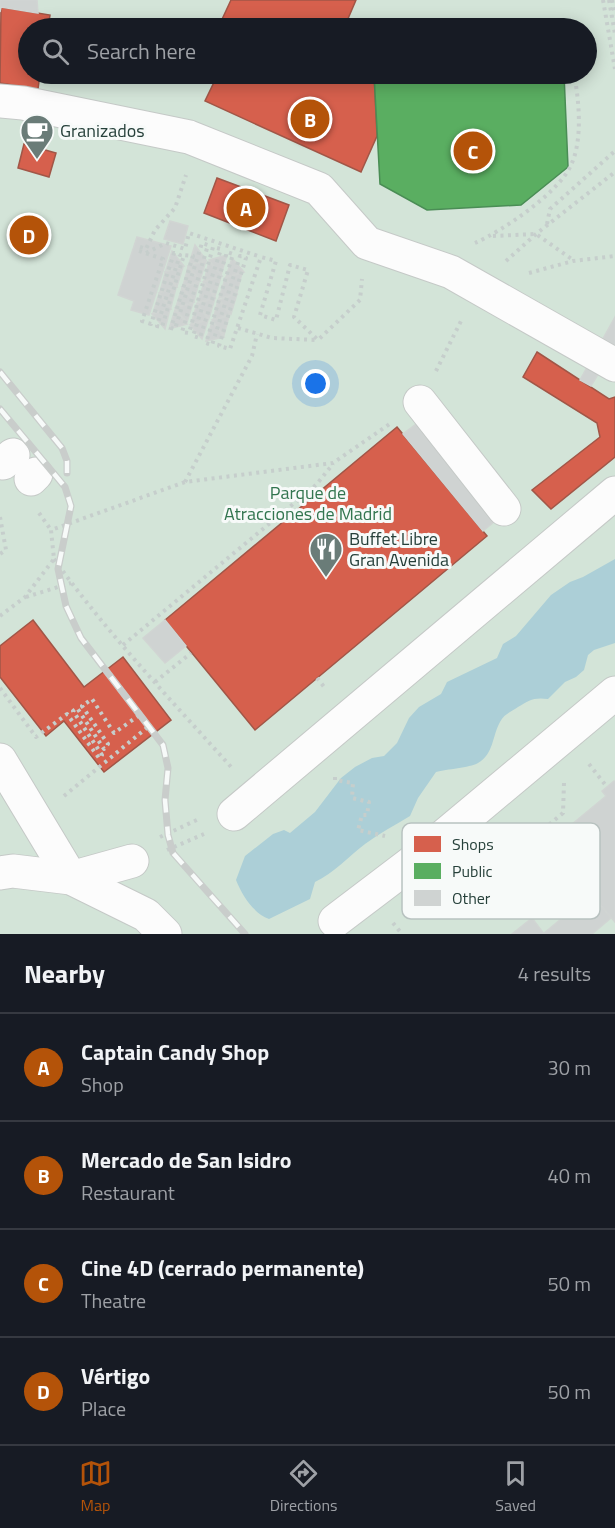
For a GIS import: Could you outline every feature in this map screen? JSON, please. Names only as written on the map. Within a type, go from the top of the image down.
[{"type":"street","points":[[0,101],[196,140],[319,189],[367,243],[452,272],[615,365]]},
{"type":"street","points":[[420,402],[504,509]]},
{"type":"street","points":[[247,803],[615,493]]},
{"type":"street","points":[[459,823],[615,693]]},
{"type":"street","points":[[0,760],[71,878]]},
{"type":"street","points":[[71,878],[124,863]]},
{"type":"street","points":[[335,921],[402,870]]},
{"type":"street","points":[[0,873],[14,871],[71,878],[146,915],[165,934]]},
{"type":"path","points":[[603,0],[615,69]]},
{"type":"path","points":[[611,0],[615,15]]},
{"type":"path","points":[[611,0],[615,34]]},
{"type":"path","points":[[427,264],[492,236],[528,211],[552,189],[571,166],[578,138],[579,98],[576,84]]},
{"type":"path","points":[[196,140],[175,208],[155,230],[146,249],[140,249],[164,259],[142,321],[151,324],[174,253],[180,255],[157,326],[162,327],[184,255],[192,256],[171,328],[175,329],[202,243],[208,245],[182,332],[189,333],[213,247],[221,249],[194,336],[200,338],[227,252],[233,254],[206,343],[212,345],[240,256],[246,258],[219,346],[230,349],[261,257]]},
{"type":"path","points":[[547,225],[550,209],[615,151]]},
{"type":"path","points":[[123,645],[316,485],[333,463],[420,402],[479,286],[536,234],[615,172]]},
{"type":"path","points":[[146,253],[166,243],[185,249],[189,233],[276,261],[260,315],[276,320],[290,265],[308,270],[294,317],[318,340]]},
{"type":"path","points":[[492,236],[536,234],[573,261]]},
{"type":"path","points":[[238,328],[272,338],[318,340],[360,300],[367,243]]},
{"type":"path","points":[[479,286],[573,261],[615,256]]},
{"type":"path","points":[[184,482],[252,356],[257,334]]},
{"type":"path","points":[[247,803],[155,682],[71,583],[54,559],[51,530],[184,482],[333,463]]},
{"type":"path","points":[[0,517],[6,550],[0,554]]},
{"type":"path","points":[[0,616],[25,597],[54,559]]},
{"type":"path","points":[[25,597],[71,583]]},
{"type":"path","points":[[155,682],[191,653]]},
{"type":"path","points":[[0,688],[36,737],[67,714],[99,758],[102,755],[73,711],[77,708],[104,749],[108,744],[82,706],[92,699],[114,733],[141,714]]},
{"type":"path","points":[[35,819],[149,726]]},
{"type":"path","points":[[334,769],[335,780],[353,783],[352,798],[369,802],[367,815],[362,815],[358,830],[393,837]]},
{"type":"path","points":[[226,798],[247,803],[207,833],[162,852],[124,863],[122,847],[163,836],[196,822],[226,798]]},
{"type":"path","points":[[551,823],[563,813]]},
{"type":"green space","name":"Parque de Atracciones de Madrid","points":[[0,0],[615,0],[615,934],[0,934]]},
{"type":"water","points":[[615,559],[615,643],[594,650],[588,655],[584,670],[565,682],[548,699],[532,700],[506,715],[497,727],[487,755],[478,763],[436,772],[418,798],[410,816],[371,840],[315,882],[310,899],[269,919],[253,908],[236,880],[245,856],[273,834],[284,830],[290,833],[315,812],[341,778],[355,767],[372,758],[384,756],[397,743],[409,718],[419,707],[441,694],[447,682],[497,658],[503,644],[516,636],[551,595],[570,582]]},
{"type":"building: Shops","points":[[231,0],[356,0],[348,18],[223,18]]},
{"type":"building: Shops","points":[[1,7],[50,15],[50,18],[18,18],[18,84],[39,84],[38,89],[0,83]]},
{"type":"building: Shops","points":[[213,84],[374,84],[377,136],[361,172],[205,101]]},
{"type":"building: Shops","name":"Granizados","points":[[24,144],[56,153],[49,177],[18,168]]},
{"type":"building: Shops","points":[[217,178],[289,205],[276,241],[204,213]]},
{"type":"building: Shops","points":[[537,352],[609,399],[615,397],[615,457],[551,509],[532,490],[600,437],[597,423],[523,377]]},
{"type":"building: Shops","name":"Buffet Libre Gran Avenida","points":[[397,427],[487,536],[255,730],[165,620]]},
{"type":"building: Shops","points":[[33,620],[84,687],[123,657],[171,720],[104,772],[64,721],[46,736],[0,677],[0,646]]},
{"type":"building: Public","points":[[375,84],[564,84],[568,167],[521,205],[427,210],[380,184]]},
{"type":"building: Other","points":[[0,0],[37,0],[38,13],[1,7],[0,12]]},
{"type":"building: Other","points":[[170,221],[188,226],[183,244],[164,239]]},
{"type":"building: Other","points":[[137,237],[171,246],[149,315],[131,310],[134,301],[118,295]]},
{"type":"building: Other","points":[[195,245],[206,260],[189,264]]},
{"type":"building: Other","points":[[172,251],[184,266],[166,270]]},
{"type":"building: Other","points":[[227,255],[221,275],[209,260]]},
{"type":"building: Other","points":[[232,258],[244,272],[226,277]]},
{"type":"building: Other","points":[[206,261],[200,280],[188,266]]},
{"type":"building: Other","points":[[209,262],[222,276],[204,281]]},
{"type":"building: Other","points":[[183,267],[177,286],[165,272]]},
{"type":"building: Other","points":[[188,267],[200,281],[183,286]]},
{"type":"building: Other","points":[[165,273],[177,287],[160,292]]},
{"type":"building: Other","points":[[242,273],[237,292],[225,278]]},
{"type":"building: Other","points":[[221,277],[215,296],[203,282]]},
{"type":"building: Other","points":[[225,279],[237,294],[219,298]]},
{"type":"building: Other","points":[[199,282],[194,301],[182,287]]},
{"type":"building: Other","points":[[204,283],[215,298],[198,302]]},
{"type":"building: Other","points":[[176,288],[171,307],[159,293]]},
{"type":"building: Other","points":[[182,288],[194,302],[176,307]]},
{"type":"building: Other","points":[[159,294],[171,309],[153,313]]},
{"type":"building: Other","points":[[237,294],[231,314],[219,300]]},
{"type":"building: Other","points":[[215,298],[209,318],[197,304]]},
{"type":"building: Other","points":[[218,300],[230,314],[213,320]]},
{"type":"building: Other","points":[[193,303],[187,322],[175,308]]},
{"type":"building: Other","points":[[197,304],[208,319],[191,324]]},
{"type":"building: Other","points":[[170,309],[165,329],[152,314]]},
{"type":"building: Other","points":[[175,310],[187,324],[169,329]]},
{"type":"building: Other","points":[[229,316],[224,335],[212,320]]},
{"type":"building: Other","points":[[615,317],[615,346],[591,386],[580,380]]},
{"type":"building: Other","points":[[208,320],[202,339],[190,325]]},
{"type":"building: Other","points":[[212,322],[224,337],[206,341]]},
{"type":"building: Other","points":[[423,419],[501,516],[483,531],[403,434]]},
{"type":"building: Other","points":[[165,620],[186,646],[165,663],[143,638]]},
{"type":"building: Other","points":[[615,782],[615,922],[600,905],[600,823],[573,823],[606,796],[602,791]]},
{"type":"building: Other","points":[[600,905],[611,918],[592,934],[543,934],[561,919],[600,919]]},
{"type":"building: Other","points":[[533,919],[544,934],[512,934]]},
{"type":"railway","points":[[0,372],[62,448],[67,461],[67,473]]},
{"type":"railway","points":[[0,409],[65,487],[71,506],[58,569],[66,606],[81,638],[163,745],[168,768],[165,800],[168,835],[173,853],[245,934]]},
{"type":"place","name":"Mercado de San Isidro","points":[[310,119]]},
{"type":"place","name":"Cine 4D (cerrado permanente)","points":[[473,151]]},
{"type":"place","name":"Granizados","points":[[37,160]]},
{"type":"place","name":"Captain Candy Shop","points":[[246,208]]},
{"type":"place","name":"Vértigo","points":[[29,235]]},
{"type":"place","name":"Buffet Libre Gran Avenida","points":[[326,578]]}]
